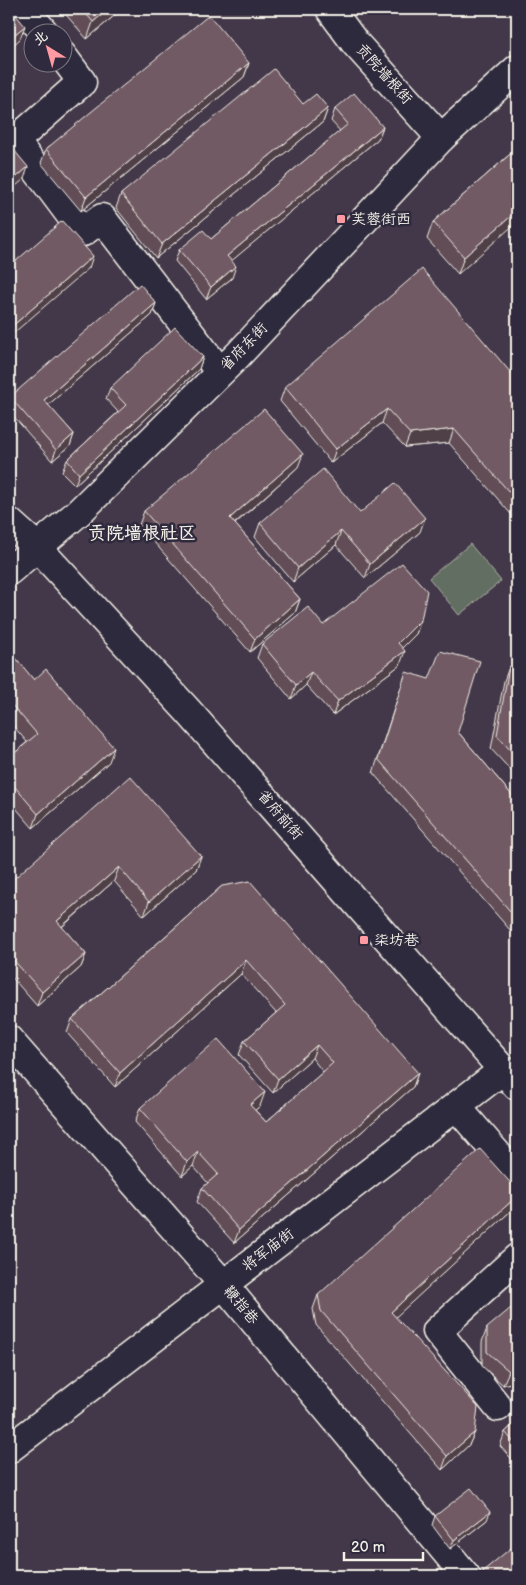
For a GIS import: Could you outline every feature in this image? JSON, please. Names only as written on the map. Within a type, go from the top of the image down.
[{"type":"street","points":[[24,9],[35,22]]},
{"type":"street","name":"贡院墙根街","points":[[330,9],[355,42],[441,138]]},
{"type":"street","points":[[72,68],[82,82],[15,142],[83,232],[102,218],[220,372]]},
{"type":"street","name":"省府东街","points":[[9,571],[80,512],[220,372],[441,138],[515,78]]},
{"type":"street","name":"省府前街","points":[[9,522],[38,548],[188,711],[510,1078]]},
{"type":"street","name":"鞭指巷","points":[[9,1040],[224,1284],[466,1576]]},
{"type":"street","name":"将军庙街","points":[[9,1448],[456,1106],[510,1078]]},
{"type":"street","points":[[456,1106],[517,1177]]},
{"type":"street","points":[[498,1407],[437,1331],[517,1258]]},
{"type":"green space","points":[[470,544],[501,581],[459,615],[429,578]]},
{"type":"building","points":[[9,9],[11,9],[22,22],[22,28],[9,39]]},
{"type":"building","points":[[82,9],[109,9],[93,22]]},
{"type":"building","points":[[209,15],[249,63],[86,197],[46,149]]},
{"type":"building","points":[[274,69],[303,104],[316,94],[328,108],[162,244],[121,194]]},
{"type":"building","points":[[354,93],[383,127],[227,256],[236,266],[211,287],[179,250],[203,230],[211,239],[348,124],[335,109]]},
{"type":"building","points":[[9,144],[28,167],[9,184]]},
{"type":"building","points":[[517,148],[517,211],[464,257],[433,222]]},
{"type":"building","points":[[62,221],[93,256],[9,329],[9,267]]},
{"type":"building","points":[[422,269],[517,380],[517,501],[454,429],[410,434],[387,409],[336,449],[285,387]]},
{"type":"building","points":[[140,284],[156,303],[44,400],[74,434],[56,450],[10,397]]},
{"type":"building","points":[[175,327],[203,357],[79,474],[67,460],[126,405],[110,388]]},
{"type":"building","points":[[264,409],[303,454],[230,518],[300,599],[255,639],[144,511]]},
{"type":"building","points":[[323,469],[360,513],[395,483],[425,518],[370,564],[341,531],[298,568],[260,523]]},
{"type":"building","points":[[402,563],[427,591],[421,620],[398,643],[405,651],[338,701],[311,672],[296,685],[262,644],[308,607],[323,625]]},
{"type":"building","points":[[440,651],[480,661],[458,732],[517,801],[517,919],[378,759],[406,672],[429,679]]},
{"type":"building","points":[[11,652],[34,680],[46,669],[114,748],[38,814],[9,780],[9,758],[37,734],[11,704],[9,706],[9,653]]},
{"type":"building","points":[[517,665],[517,758],[497,735],[509,667]]},
{"type":"building","points":[[130,776],[201,856],[149,902],[119,867],[57,921],[86,954],[42,992],[9,955],[9,883]]},
{"type":"building","points":[[250,881],[418,1073],[239,1230],[202,1188],[218,1174],[198,1152],[187,1162],[140,1108],[218,1039],[265,1092],[250,1105],[266,1122],[333,1063],[317,1045],[278,1079],[244,1041],[285,1005],[246,960],[120,1073],[72,1019],[222,886]]},
{"type":"building","points":[[480,1149],[517,1190],[517,1196],[391,1312],[478,1407],[475,1432],[447,1456],[321,1311],[318,1295]]},
{"type":"building","points":[[517,1303],[517,1369],[509,1371],[487,1352],[487,1328]]},
{"type":"building","points":[[517,1421],[517,1446],[505,1432]]},
{"type":"building","points":[[471,1488],[490,1512],[454,1540],[435,1516]]},
{"type":"building","points":[[517,1543],[517,1574],[515,1576],[488,1576],[483,1571]]},
{"type":"place","name":"芙蓉街西","points":[[341,219]]},
{"type":"place","name":"柒坊巷","points":[[364,940]]},
{"type":"district","name":"贡院墙根社区","points":[[142,533]]}]
